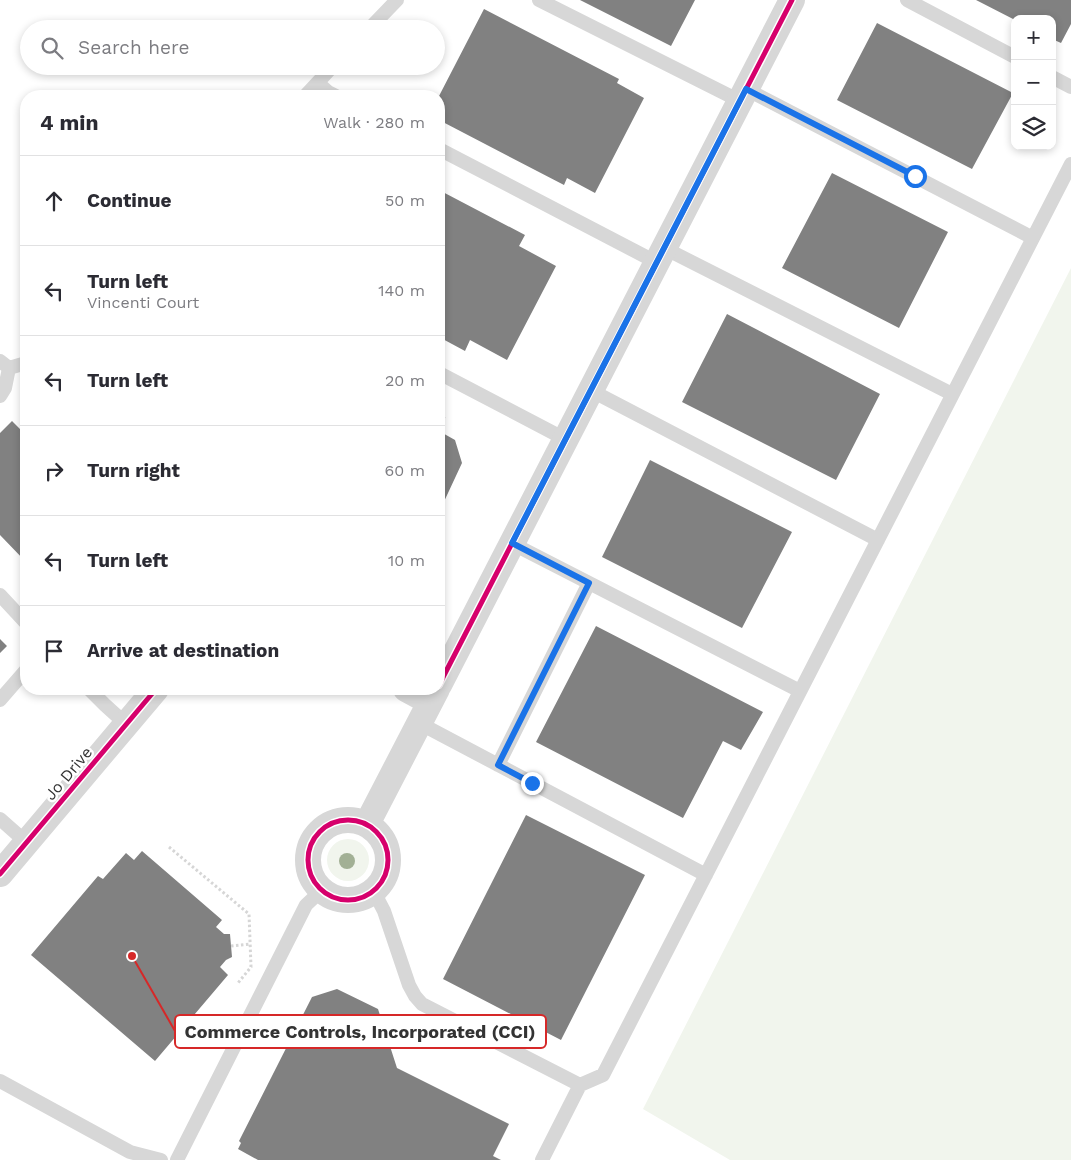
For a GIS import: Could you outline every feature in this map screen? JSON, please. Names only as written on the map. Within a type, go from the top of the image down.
[{"type":"street","points":[[445,673],[792,0]]},
{"type":"street","name":"Jo Drive","points":[[0,874],[151,695]]},
{"type":"street","points":[[366,824],[431,700]]},
{"type":"street","points":[[340,820],[354,820],[366,824],[377,832],[385,843],[388,869],[383,882],[374,892],[361,899],[347,901],[333,899],[321,891],[313,881],[308,870],[307,857],[310,846],[317,834],[327,825],[340,820]]},
{"type":"lane","points":[[378,20],[397,0]]},
{"type":"lane","points":[[539,0],[743,95],[1033,238]]},
{"type":"lane","points":[[907,0],[1011,55]]},
{"type":"lane","points":[[311,90],[326,75]]},
{"type":"lane","points":[[1056,79],[1071,87]]},
{"type":"lane","points":[[318,83],[326,90]]},
{"type":"lane","points":[[445,153],[952,394]]},
{"type":"lane","points":[[542,1160],[580,1085],[603,1075],[1071,164]]},
{"type":"lane","points":[[0,396],[5,388],[4,364],[20,363]]},
{"type":"lane","points":[[445,376],[565,439]]},
{"type":"lane","points":[[590,390],[878,540]]},
{"type":"lane","points":[[512,543],[800,691]]},
{"type":"lane","points":[[498,765],[589,583]]},
{"type":"lane","points":[[0,596],[20,617]]},
{"type":"lane","points":[[0,700],[20,677]]},
{"type":"lane","points":[[95,695],[126,724]]},
{"type":"lane","points":[[431,700],[498,765],[706,875]]},
{"type":"lane","points":[[0,819],[26,842]]},
{"type":"lane","points":[[178,1160],[306,905],[321,891]]},
{"type":"lane","points":[[374,892],[384,911],[409,985],[422,1004],[580,1085]]},
{"type":"lane","points":[[0,1081],[130,1152],[161,1160]]},
{"type":"path","points":[[169,847],[249,914],[251,967],[238,983]]},
{"type":"path","points":[[230,946],[250,944]]},
{"type":"shaded area","points":[[1071,268],[1071,1160],[730,1160],[643,1109]]},
{"type":"shaded area","points":[[352,839],[360,842],[366,848],[369,860],[366,872],[360,878],[344,881],[336,878],[330,872],[327,856],[330,848],[336,842]]},
{"type":"building","points":[[580,0],[695,0],[671,46]]},
{"type":"building","points":[[976,0],[1071,0],[1071,24],[1061,43],[1056,41],[1056,15],[1011,15],[1011,18]]},
{"type":"building","points":[[484,9],[619,79],[617,83],[644,98],[595,193],[567,178],[564,185],[445,123],[445,90],[442,90]]},
{"type":"building","points":[[877,23],[1011,92],[1011,97],[972,169],[837,100]]},
{"type":"building","points":[[832,173],[948,232],[899,328],[782,268]]},
{"type":"building","points":[[445,193],[525,235],[519,246],[556,266],[507,360],[470,340],[465,351],[445,340]]},
{"type":"building","points":[[727,314],[880,394],[836,480],[682,402]]},
{"type":"building","points":[[12,421],[20,429],[20,556],[0,535],[0,433]]},
{"type":"building","points":[[445,434],[455,440],[462,463],[445,499]]},
{"type":"building","points":[[650,460],[792,532],[742,628],[602,557]]},
{"type":"building","points":[[596,626],[763,712],[741,750],[723,741],[683,818],[536,742]]},
{"type":"building","points":[[0,639],[7,646],[0,653]]},
{"type":"building","points":[[526,815],[645,875],[561,1040],[443,979]]},
{"type":"building","points":[[142,851],[222,920],[216,927],[224,934],[230,934],[232,957],[226,960],[220,967],[228,975],[155,1061],[31,955],[98,876],[103,879],[126,853],[134,860]]},
{"type":"building","points":[[337,989],[378,1009],[397,1068],[509,1124],[493,1156],[501,1160],[258,1160],[238,1149],[241,1143],[239,1141],[312,997]]},
{"type":"cycle path","points":[[445,673],[792,0]]},
{"type":"cycle path","points":[[0,874],[151,695]]},
{"type":"cycle path","points":[[340,820],[356,820],[377,831],[388,852],[388,860],[388,868],[377,889],[356,900],[340,900],[326,894],[314,882],[308,868],[308,852],[314,838],[326,826],[340,820]]},
{"type":"place","name":"Commerce Controls, Incorporated (CCI)","points":[[132,956]]},
{"type":"route","points":[[532,783],[498,765],[589,583],[512,543],[746,89],[915,176]]}]
